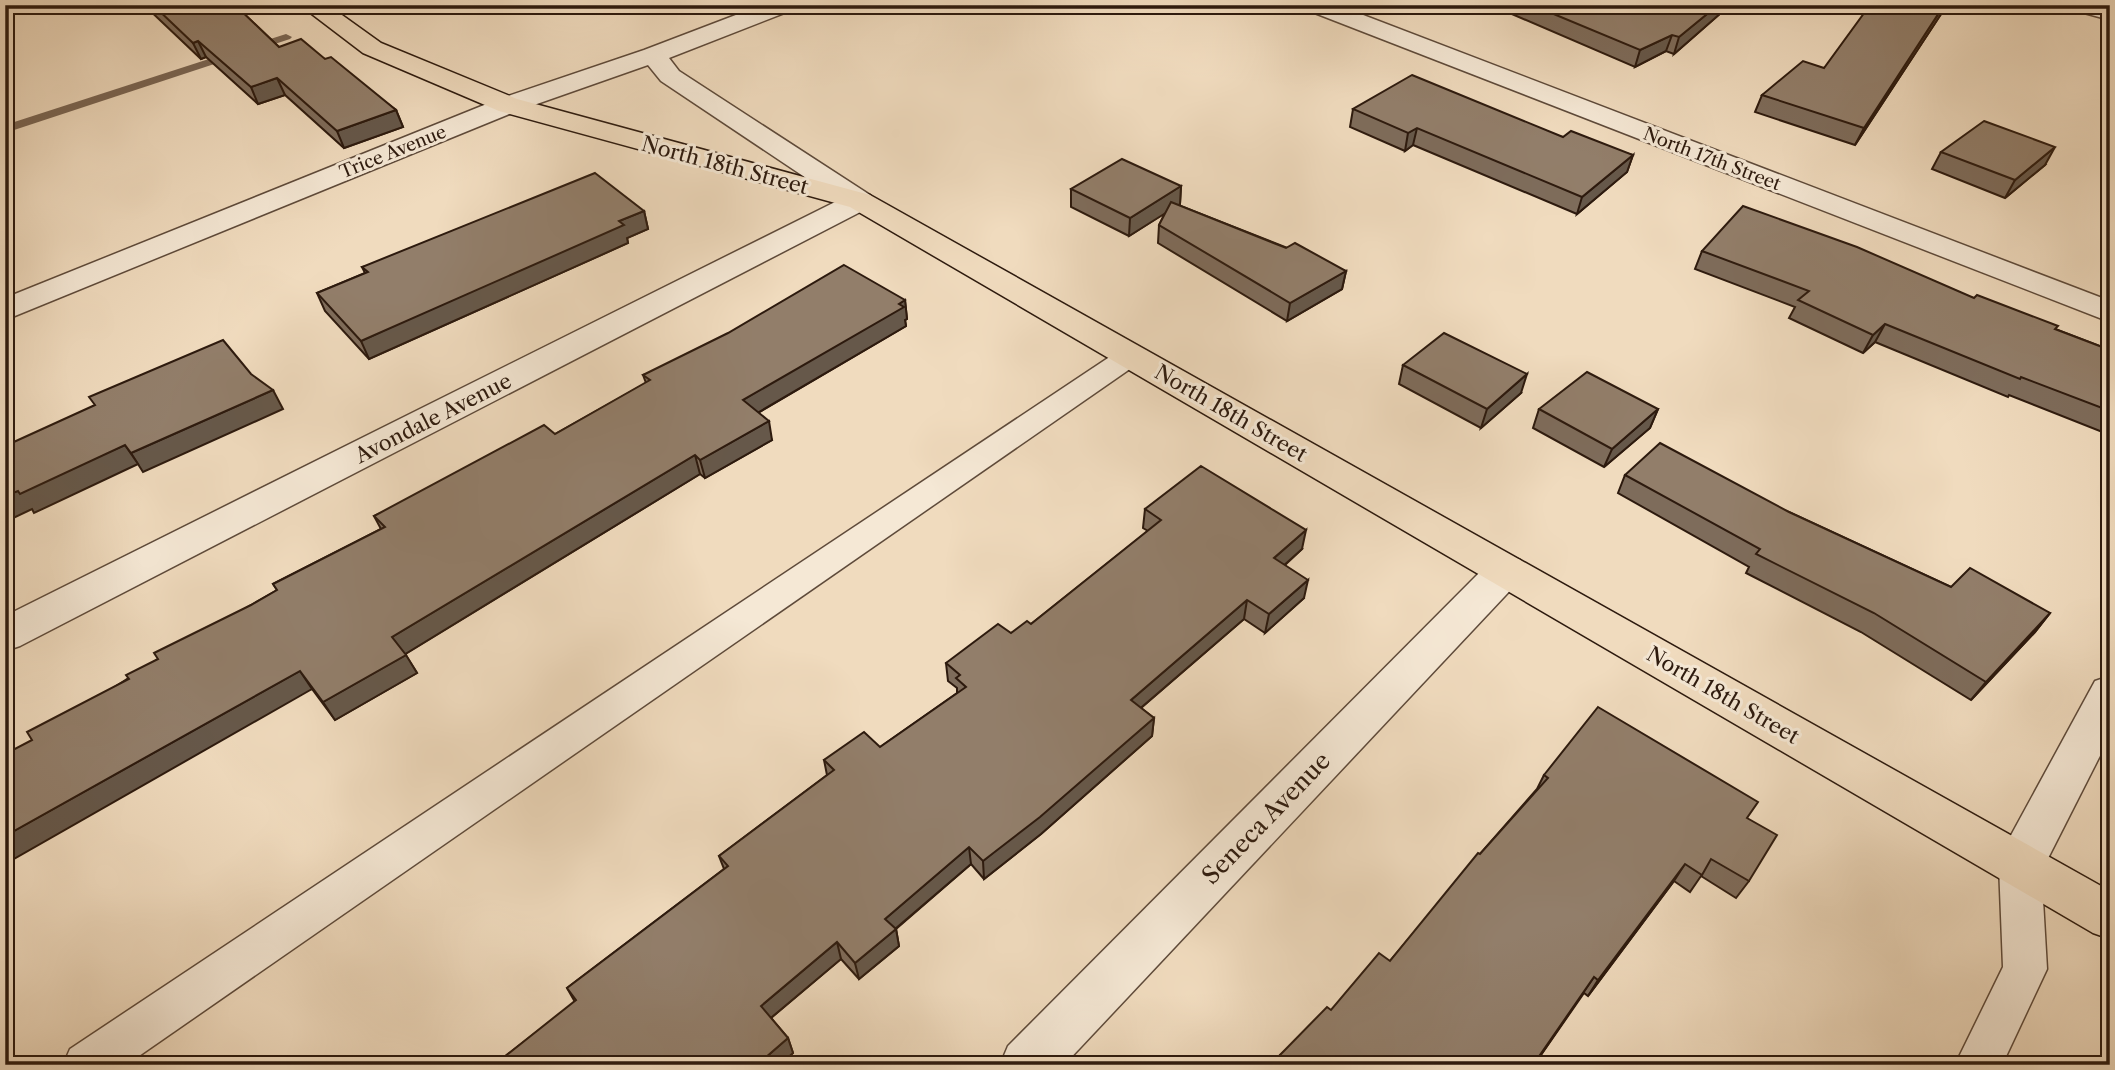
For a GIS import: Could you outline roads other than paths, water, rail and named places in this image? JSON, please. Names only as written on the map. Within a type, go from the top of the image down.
[{"type":"main road","name":"North 18th Street","points":[[312,5],[372,48],[508,105],[860,201],[2110,917]]},
{"type":"street","name":"Trice Avenue","points":[[5,310],[508,105],[653,55],[784,5]]},
{"type":"street","name":"North 17th Street","points":[[1315,5],[2110,312]]},
{"type":"street","points":[[2081,5],[2110,13]]},
{"type":"street","points":[[653,55],[670,76],[860,201]]},
{"type":"street","name":"Avondale Avenue","points":[[5,635],[860,201]]},
{"type":"street","name":"Seneca Avenue","points":[[1027,1065],[1506,570]]},
{"type":"street","points":[[2020,865],[2110,693]]},
{"type":"lane","points":[[86,1065],[1130,356]]},
{"type":"lane","points":[[1978,1065],[2025,969],[2020,865]]},
{"type":"waterway","points":[[5,129],[286,37]]}]
